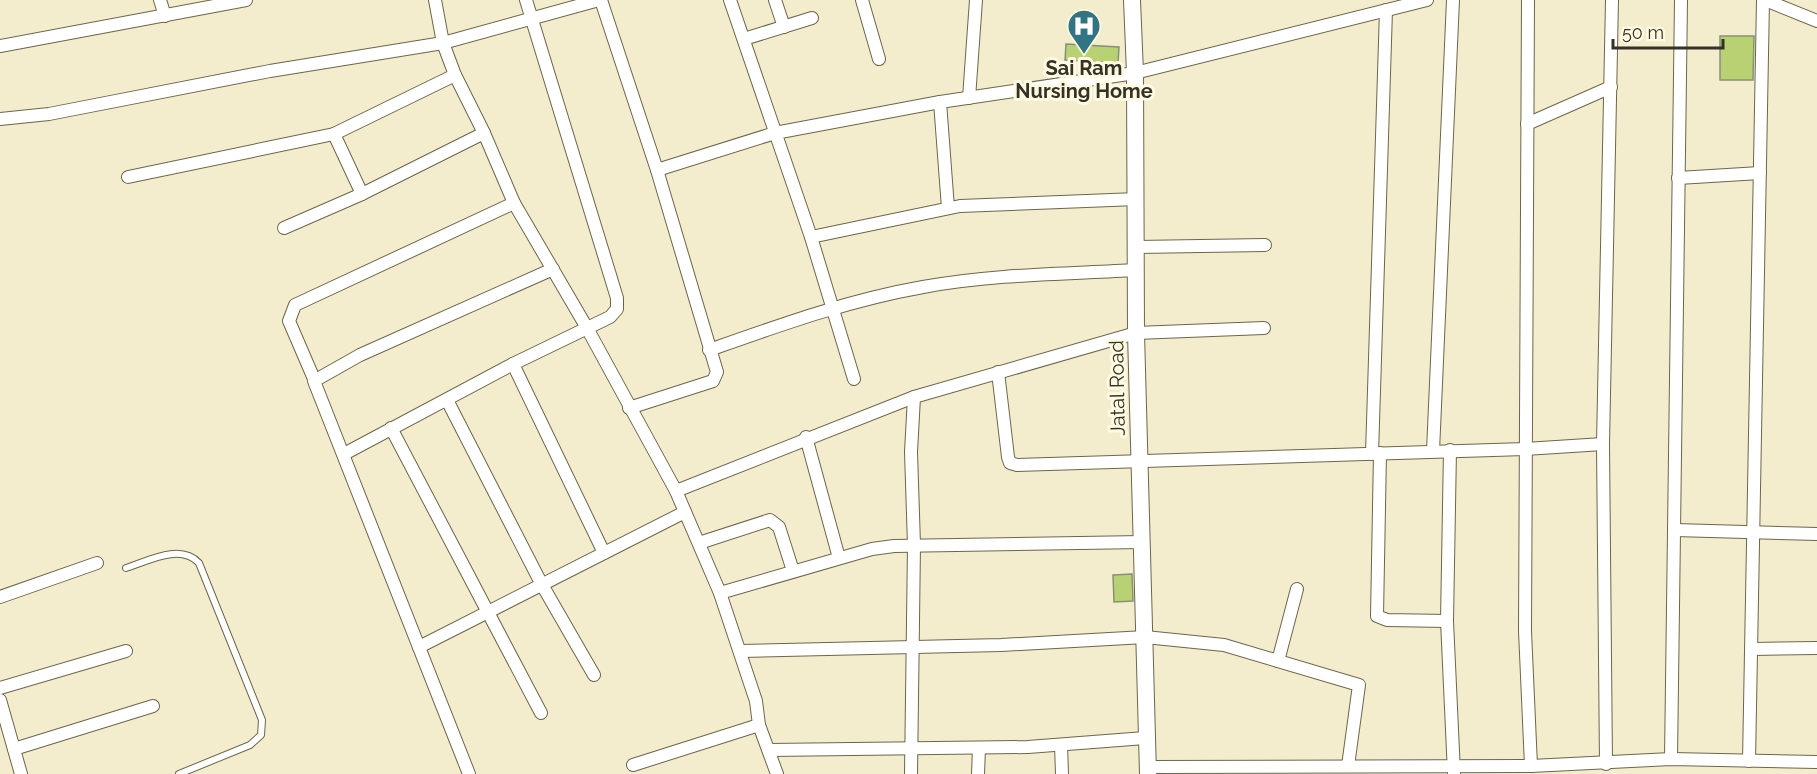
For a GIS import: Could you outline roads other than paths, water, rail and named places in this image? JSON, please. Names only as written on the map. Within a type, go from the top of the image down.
[{"type":"main road","name":"Jatal Road","points":[[1132,0],[1137,199],[1136,333],[1147,770]]},
{"type":"street","points":[[160,0],[165,16]]},
{"type":"street","points":[[0,46],[246,0]]},
{"type":"street","points":[[435,0],[443,43],[455,75],[484,133],[514,203],[587,328],[676,491],[699,543],[720,593],[740,651],[756,701],[759,725],[777,774]]},
{"type":"street","points":[[344,454],[513,364],[615,313],[618,304],[526,0]]},
{"type":"street","points":[[0,119],[49,114],[270,71],[443,43],[600,0],[657,170],[717,372],[713,381],[629,408]]},
{"type":"street","points":[[730,0],[811,237],[854,379]]},
{"type":"street","points":[[775,0],[784,27]]},
{"type":"street","points":[[862,0],[879,58]]},
{"type":"street","points":[[969,98],[976,0]]},
{"type":"street","points":[[657,170],[775,132],[940,102],[1135,73],[1427,0]]},
{"type":"street","points":[[1433,451],[1453,0]]},
{"type":"street","points":[[1528,0],[1525,631],[1531,766]]},
{"type":"street","points":[[1606,764],[1603,444],[1612,0]]},
{"type":"street","points":[[1671,759],[1681,0]]},
{"type":"street","points":[[1749,761],[1764,0],[1817,21]]},
{"type":"street","points":[[1386,10],[1376,453],[1377,616],[1387,620],[1447,621]]},
{"type":"street","points":[[744,39],[812,18]]},
{"type":"street","points":[[128,177],[186,163],[273,148],[334,134],[455,75]]},
{"type":"street","points":[[1527,124],[1611,87]]},
{"type":"street","points":[[940,102],[948,208]]},
{"type":"street","points":[[284,228],[362,194],[484,133]]},
{"type":"street","points":[[334,134],[362,194]]},
{"type":"street","points":[[1678,178],[1760,173]]},
{"type":"street","points":[[811,237],[948,208],[1137,199]]},
{"type":"street","points":[[469,774],[344,454],[289,321],[295,305],[514,203]]},
{"type":"street","points":[[1137,247],[1265,245]]},
{"type":"street","points":[[314,379],[360,355],[553,269]]},
{"type":"street","points":[[710,350],[831,308],[963,281],[1136,270]]},
{"type":"street","points":[[676,491],[806,437],[914,397],[1136,333],[1263,328]]},
{"type":"street","points":[[513,364],[604,553]]},
{"type":"street","points":[[998,372],[1006,448],[1010,463],[1140,463],[1603,444]]},
{"type":"street","points":[[911,774],[914,545],[911,452],[914,397]]},
{"type":"street","points":[[447,400],[541,583],[594,675]]},
{"type":"street","points":[[391,428],[541,713]]},
{"type":"street","points":[[806,437],[839,558]]},
{"type":"street","points":[[1450,450],[1447,621],[1454,770]]},
{"type":"street","points":[[419,647],[541,583],[685,512]]},
{"type":"street","points":[[699,543],[770,520],[779,527],[793,571]]},
{"type":"street","points":[[1675,530],[1817,534]]},
{"type":"street","points":[[720,593],[872,549],[914,545],[1143,542]]},
{"type":"street","points":[[0,597],[96,563]]},
{"type":"street","points":[[1278,661],[1297,589]]},
{"type":"street","points":[[740,651],[1001,645],[1145,637],[1224,645],[1359,685],[1348,766]]},
{"type":"street","points":[[1753,649],[1817,648]]},
{"type":"street","points":[[0,688],[126,651]]},
{"type":"street","points":[[0,700],[21,774]]},
{"type":"street","points":[[14,749],[153,706]]},
{"type":"street","points":[[633,765],[759,725]]},
{"type":"street","points":[[769,750],[979,748],[1061,745],[1145,738]]},
{"type":"street","points":[[1061,745],[1062,774]]},
{"type":"street","points":[[978,774],[979,748]]},
{"type":"street","points":[[1147,770],[1348,766],[1454,770],[1606,764],[1649,768],[1671,759],[1817,762]]},
{"type":"lane","points":[[126,568],[169,554],[187,555],[199,563],[262,720],[261,735],[250,745],[179,774]]},
{"type":"place","name":"Sai Ram Nursing Home","points":[[1084,55]]}]
